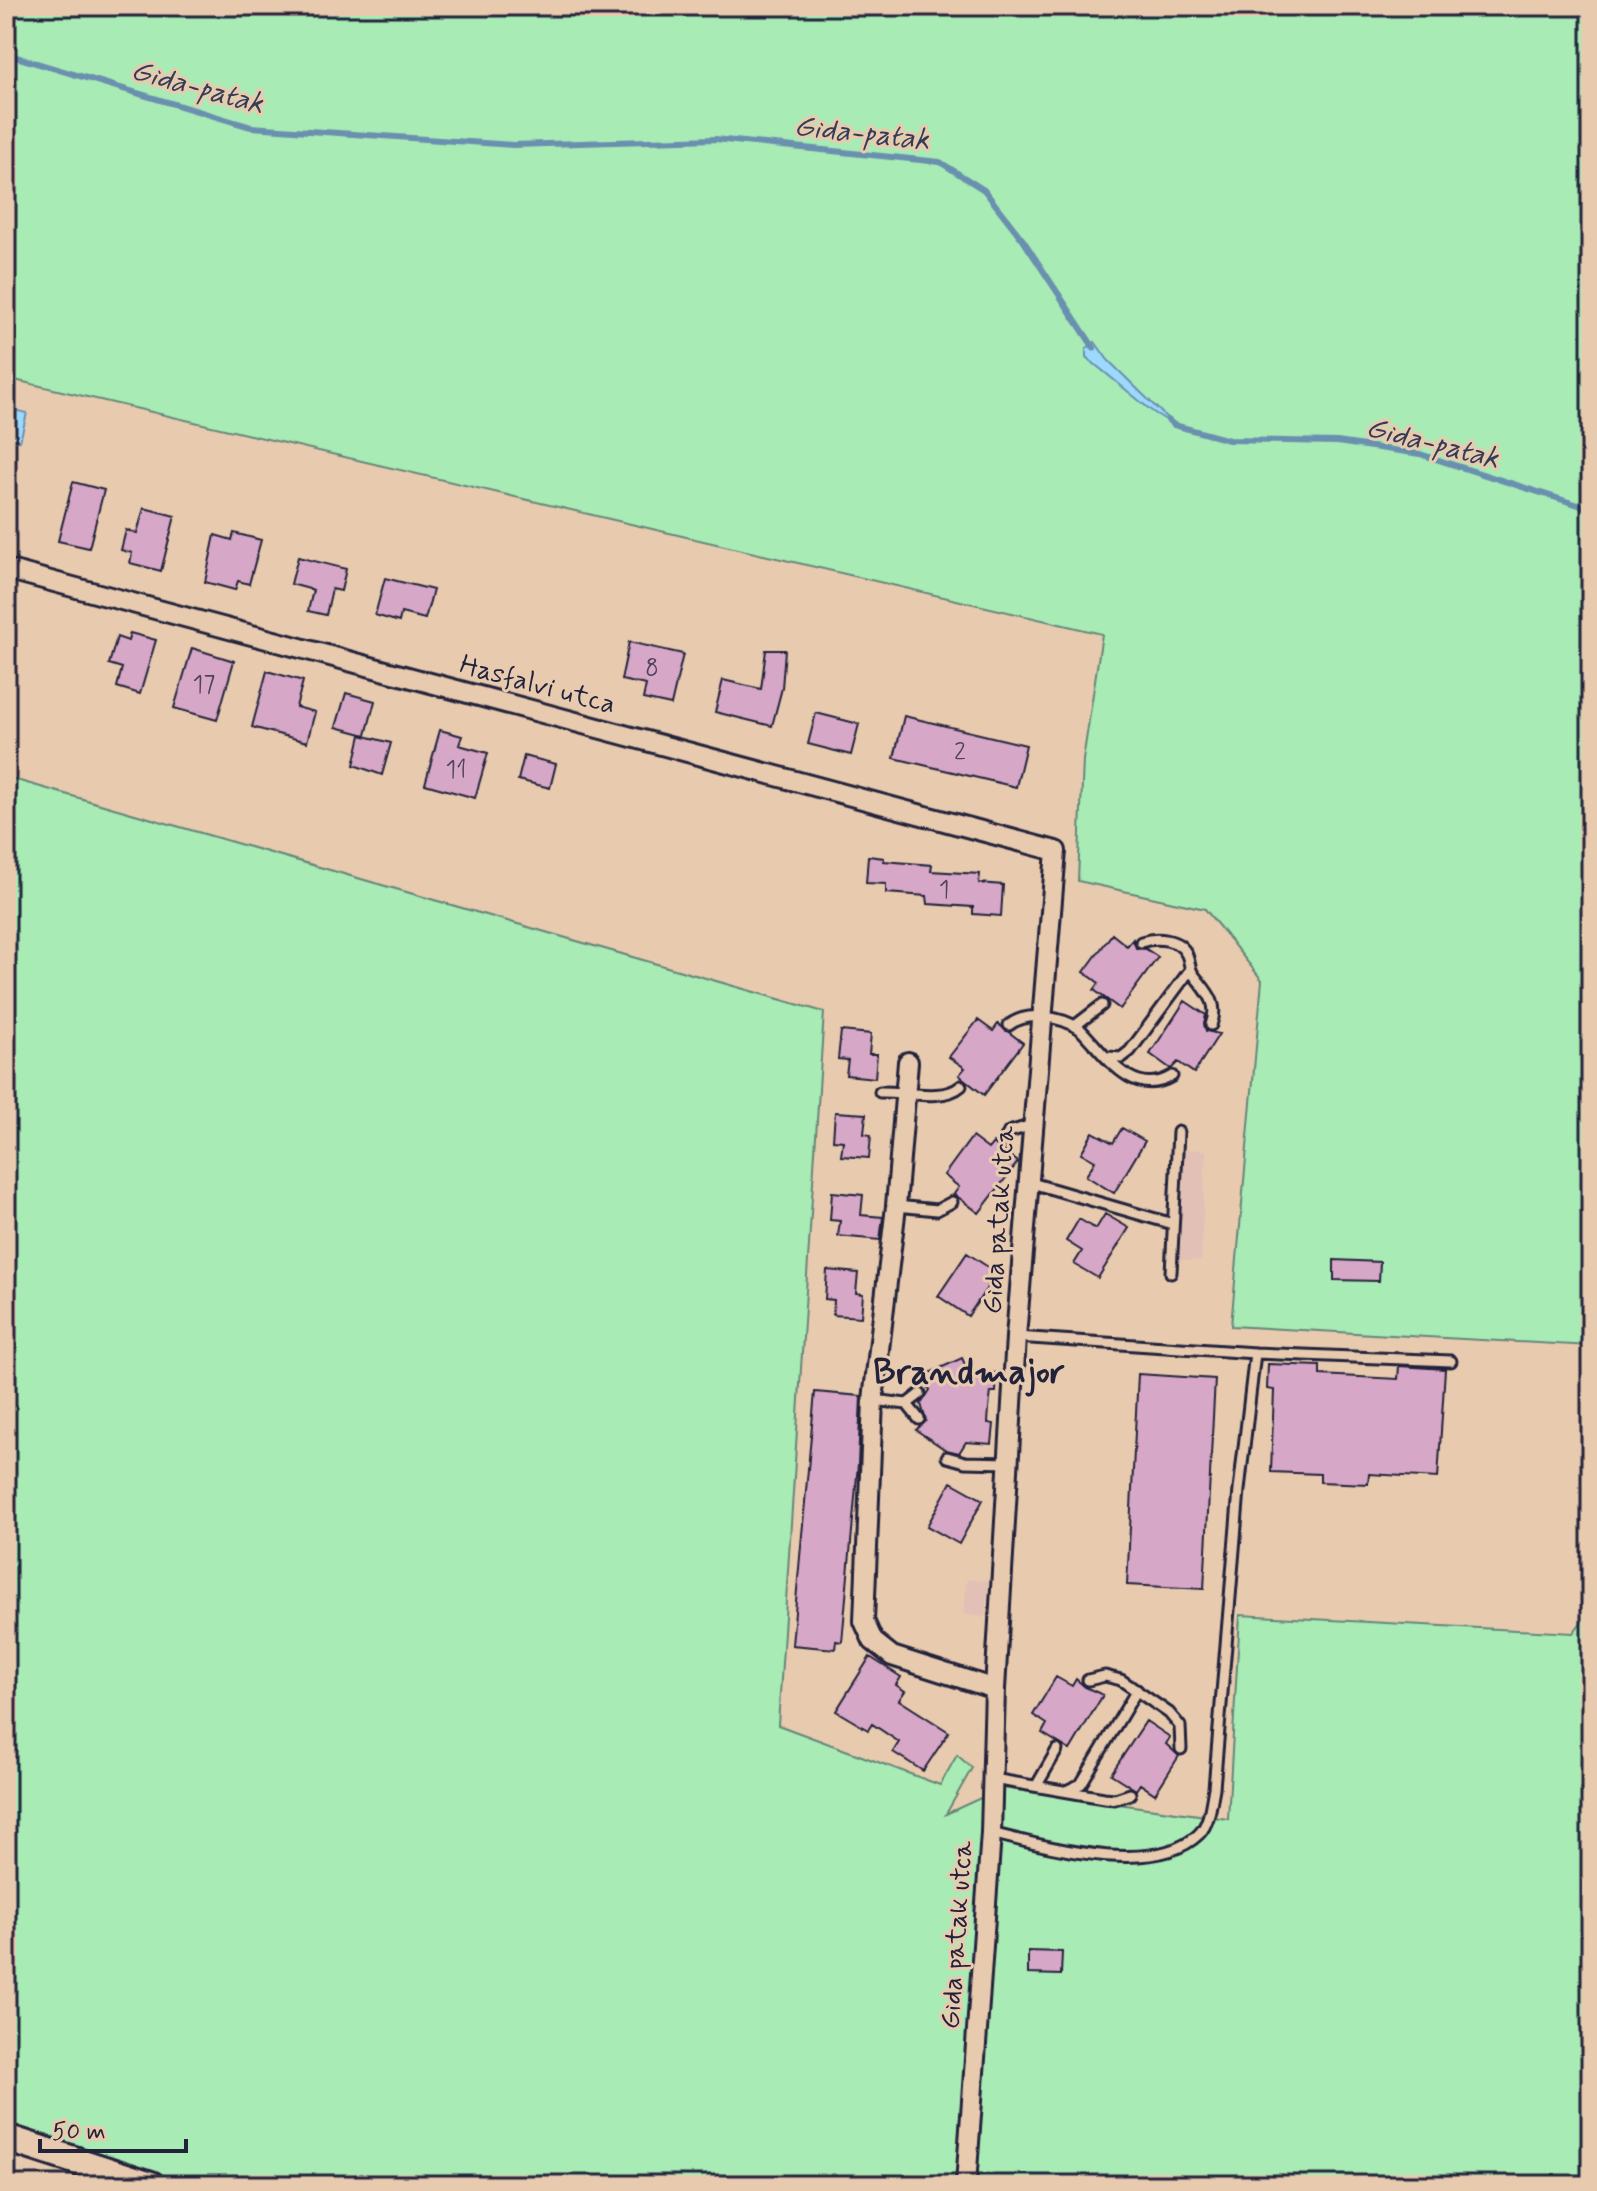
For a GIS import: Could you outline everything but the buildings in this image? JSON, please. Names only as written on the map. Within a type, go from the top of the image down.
[{"type":"main road","points":[[6,2138],[151,2185]]},
{"type":"street","name":"Hasfalvi utca","points":[[6,569],[1056,851]]},
{"type":"street","name":"Gida patak utca","points":[[966,2185],[991,1833],[995,1689],[1016,1337],[1056,851]]},
{"type":"street","points":[[908,1062],[896,1206],[873,1400],[864,1621],[879,1647],[892,1656],[995,1689]]},
{"type":"lane","points":[[1141,942],[1154,938],[1179,946],[1187,955],[1190,970],[1214,1002],[1211,1025]]},
{"type":"lane","points":[[1108,1057],[1121,1058],[1130,1051],[1190,970]]},
{"type":"lane","points":[[1076,1025],[1102,1005]]},
{"type":"lane","points":[[1009,1025],[1019,1019],[1043,1016],[1076,1025],[1122,1074],[1133,1080],[1155,1082],[1172,1076]]},
{"type":"lane","points":[[880,1092],[904,1091],[940,1096],[950,1094],[961,1086]]},
{"type":"lane","points":[[1003,1143],[1009,1132],[1032,1125]]},
{"type":"lane","points":[[1171,1273],[1178,1132]]},
{"type":"lane","points":[[1028,1182],[1173,1224]]},
{"type":"lane","points":[[896,1206],[937,1210],[952,1202]]},
{"type":"lane","points":[[1016,1337],[1255,1353],[1451,1361]]},
{"type":"lane","points":[[991,1833],[1076,1851],[1138,1857],[1162,1853],[1181,1845],[1199,1834],[1208,1818],[1214,1788],[1239,1490],[1255,1353]]},
{"type":"lane","points":[[873,1400],[907,1404],[920,1394]]},
{"type":"lane","points":[[907,1404],[919,1419]]},
{"type":"lane","points":[[947,1457],[965,1462],[1009,1463]]},
{"type":"lane","points":[[1088,1680],[1113,1678],[1137,1690],[1175,1719],[1182,1733],[1181,1749]]},
{"type":"lane","points":[[1068,1790],[1081,1784],[1137,1690]]},
{"type":"lane","points":[[1037,1785],[1057,1750]]},
{"type":"lane","points":[[993,1779],[1115,1799],[1130,1794]]},
{"type":"shaded area","points":[[1183,1149],[1206,1150],[1201,1261],[1178,1260]]},
{"type":"shaded area","points":[[967,1579],[989,1581],[985,1617],[963,1614]]},
{"type":"green space","points":[[6,6],[1591,6],[1591,1346],[1231,1326],[1262,980],[1205,909],[1078,881],[1083,760],[1102,634],[6,378]]},
{"type":"green space","points":[[6,777],[824,1012],[778,1725],[940,1785],[957,1755],[972,1768],[946,1814],[1002,1788],[1228,1819],[1240,1615],[1573,1633],[1591,1609],[1591,2185],[140,2185],[6,2138]]},
{"type":"water","points":[[1095,342],[1108,360],[1174,425],[1153,412],[1086,357],[1086,349]]},
{"type":"water","points":[[6,408],[27,413],[20,441],[6,437]]},
{"type":"waterway","name":"Gida-patak","points":[[6,54],[251,127],[513,145],[715,139],[940,162],[984,190],[1023,240],[1094,348]]},
{"type":"waterway","name":"Gida-patak","points":[[1168,420],[1174,425],[1229,440],[1337,442],[1420,454],[1591,509]]},
{"type":"district","name":"Brandmajor","points":[[969,1370]]}]
